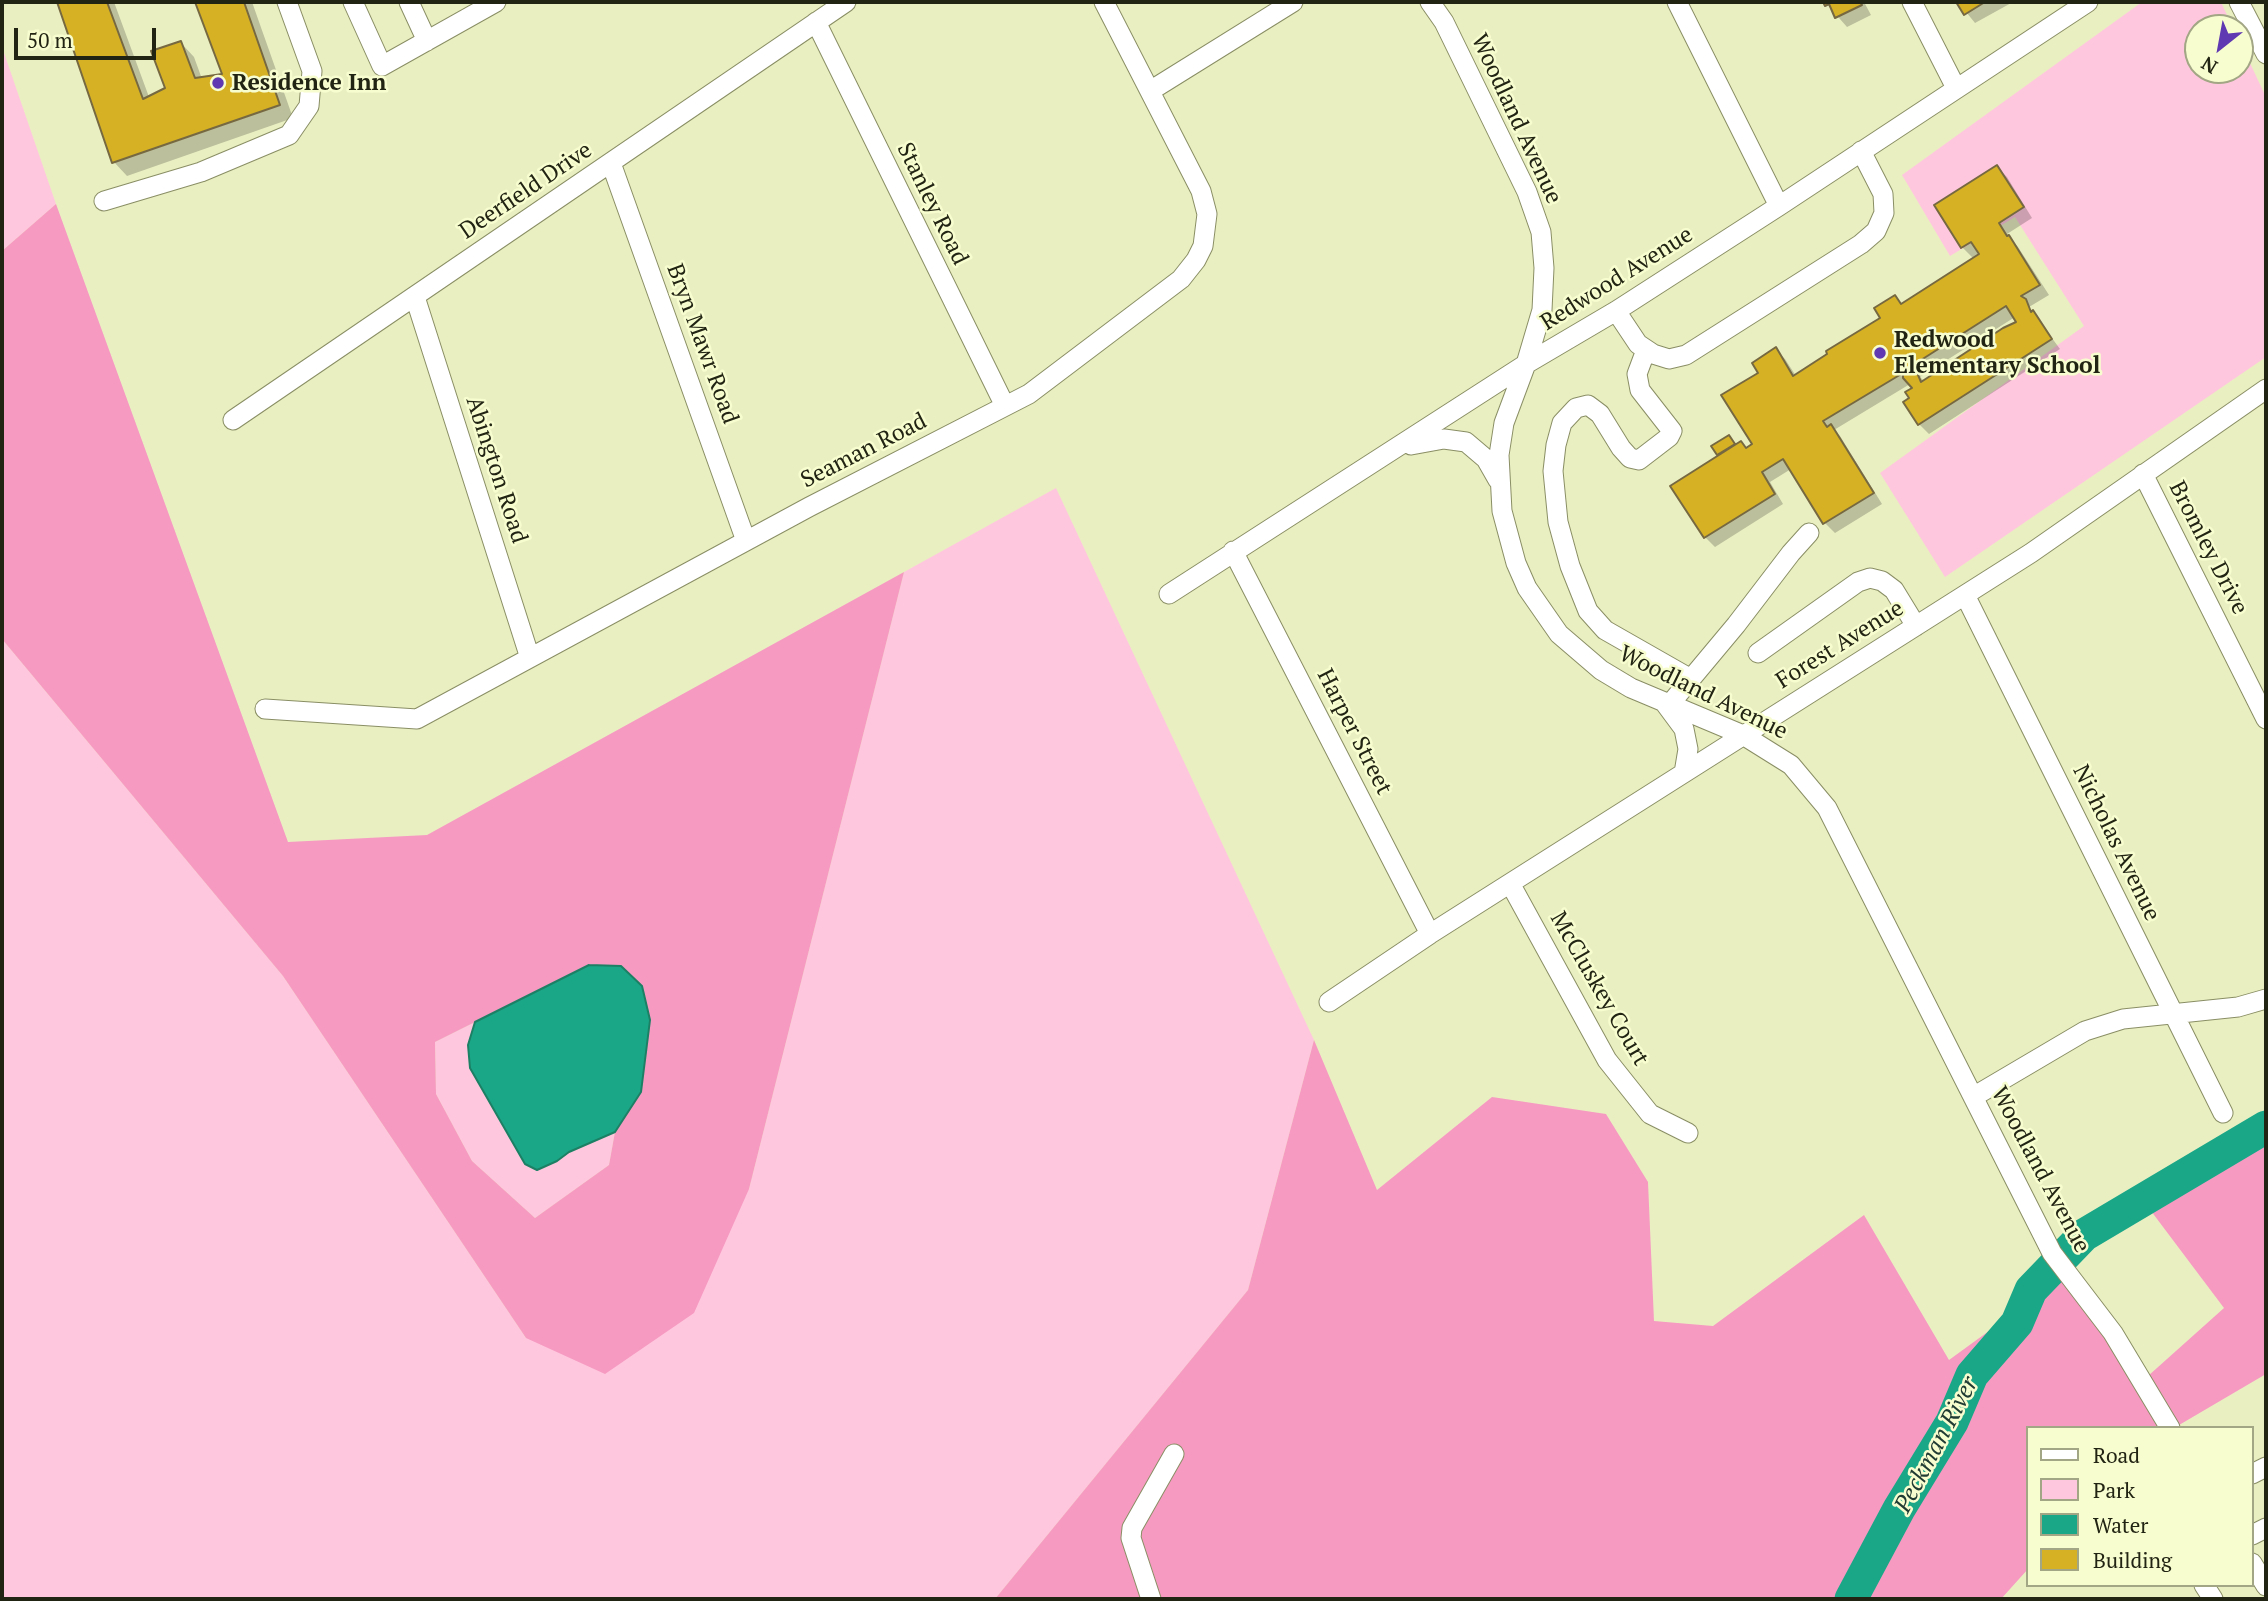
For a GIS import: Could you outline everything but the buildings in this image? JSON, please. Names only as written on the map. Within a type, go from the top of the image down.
[{"type":"street","points":[[104,201],[201,172],[289,135],[309,106],[312,71],[287,2]]},
{"type":"street","points":[[353,2],[382,66],[496,2]]},
{"type":"street","points":[[409,2],[427,41]]},
{"type":"street","name":"Deerfield Drive","points":[[233,420],[845,2]]},
{"type":"street","name":"Seaman Road","points":[[265,709],[416,719],[746,541],[1029,394],[1181,279],[1200,253],[1207,222],[1200,191],[1104,2]]},
{"type":"street","points":[[1150,91],[1293,2]]},
{"type":"street","name":"Woodland Avenue","points":[[1430,2],[1444,22],[1527,192],[1541,232],[1544,268],[1542,310],[1504,423],[1499,454],[1503,511],[1516,563],[1527,588],[1559,634],[1601,670],[1631,688],[1743,735],[1791,765],[1827,808],[2058,1260],[2113,1333],[2169,1426]]},
{"type":"street","points":[[1677,2],[1779,206]]},
{"type":"street","points":[[1912,2],[1956,88]]},
{"type":"street","name":"Redwood Avenue","points":[[1169,594],[1233,551],[1400,448],[1526,364],[1616,311],[1779,206],[2088,2]]},
{"type":"street","points":[[2239,2],[2266,54]]},
{"type":"street","name":"Stanley Road","points":[[816,22],[1005,407]]},
{"type":"street","points":[[1616,311],[1638,344],[1646,350],[1670,359],[1686,355],[1861,244],[1876,231],[1884,213],[1883,194],[1861,151]]},
{"type":"street","name":"Bryn Mawr Road","points":[[611,163],[746,541]]},
{"type":"street","name":"Abington Road","points":[[415,296],[530,658]]},
{"type":"street","points":[[1646,350],[1637,374],[1640,390],[1672,431],[1669,437],[1639,460],[1630,458],[1600,414],[1588,405],[1576,408],[1562,423],[1556,445],[1553,471],[1558,522],[1570,566],[1588,611],[1605,630],[1691,679]]},
{"type":"street","name":"Forest Avenue","points":[[1329,1002],[1430,934],[2031,553],[2266,389]]},
{"type":"street","points":[[1400,448],[1444,439],[1466,442],[1486,459],[1500,484]]},
{"type":"street","name":"Bromley Drive","points":[[2143,474],[2266,719]]},
{"type":"street","points":[[1684,773],[1688,749],[1684,729],[1667,702],[1691,679],[1737,625],[1791,552],[1809,533]]},
{"type":"street","name":"Harper Street","points":[[1233,551],[1430,934]]},
{"type":"street","points":[[1758,653],[1858,582],[1870,578],[1882,581],[1894,590],[1916,626]]},
{"type":"street","name":"Nicholas Avenue","points":[[1965,594],[2223,1113]]},
{"type":"street","name":"McCluskey Court","points":[[1511,885],[1607,1060],[1650,1114],[1688,1133]]},
{"type":"street","points":[[1973,1097],[2085,1031],[2123,1019],[2238,1007],[2266,999]]},
{"type":"street","points":[[1151,1599],[1131,1538],[1132,1528],[1174,1454]]},
{"type":"street","points":[[2254,1566],[2266,1586]]},
{"type":"green space","points":[[2142,2],[2221,2],[2227,14],[2184,14],[2184,84],[2254,84],[2254,72],[2266,97],[2266,357],[1945,577],[1880,473],[2084,326],[2015,217],[1950,256],[1902,175]]},
{"type":"green space","points":[[2,47],[56,204],[2,251]]},
{"type":"green space","points":[[1056,488],[1314,1040],[1248,1290],[995,1599],[2,1599],[2,639],[283,976],[526,1338],[749,1189],[904,572]]},
{"type":"green space","points":[[475,1022],[468,1045],[557,1161],[569,1152],[615,1132],[609,1165],[535,1218],[472,1161],[436,1094],[435,1042]]},
{"type":"shaded area","points":[[56,204],[288,842],[427,835],[904,572],[749,1189],[694,1313],[605,1374],[526,1338],[283,976],[2,639],[2,251]],"holes":[[[589,965],[641,1091],[615,1132],[609,1165],[535,1218],[472,1161],[436,1094],[435,1042]]]},
{"type":"shaded area","points":[[1314,1040],[1377,1190],[1492,1097],[1606,1114],[1648,1182],[1654,1321],[1713,1326],[1864,1215],[1949,1360],[2070,1272],[2148,1376],[2224,1308],[2142,1199],[2266,1125],[2266,1374],[2177,1426],[2026,1426],[2026,1571],[2001,1599],[995,1599],[1248,1290]]},
{"type":"water","points":[[589,965],[621,966],[642,986],[650,1020],[641,1092],[615,1132],[569,1152],[537,1170],[525,1164],[470,1068],[468,1045],[475,1022]]},
{"type":"waterway","name":"Peckman River","points":[[1851,1599],[1899,1509],[1952,1422],[1972,1375],[2017,1323],[2031,1290],[2084,1235],[2266,1127]]},
{"type":"place","name":"Residence Inn","points":[[218,83]]},
{"type":"place","name":"Redwood Elementary School","points":[[1880,353]]}]
